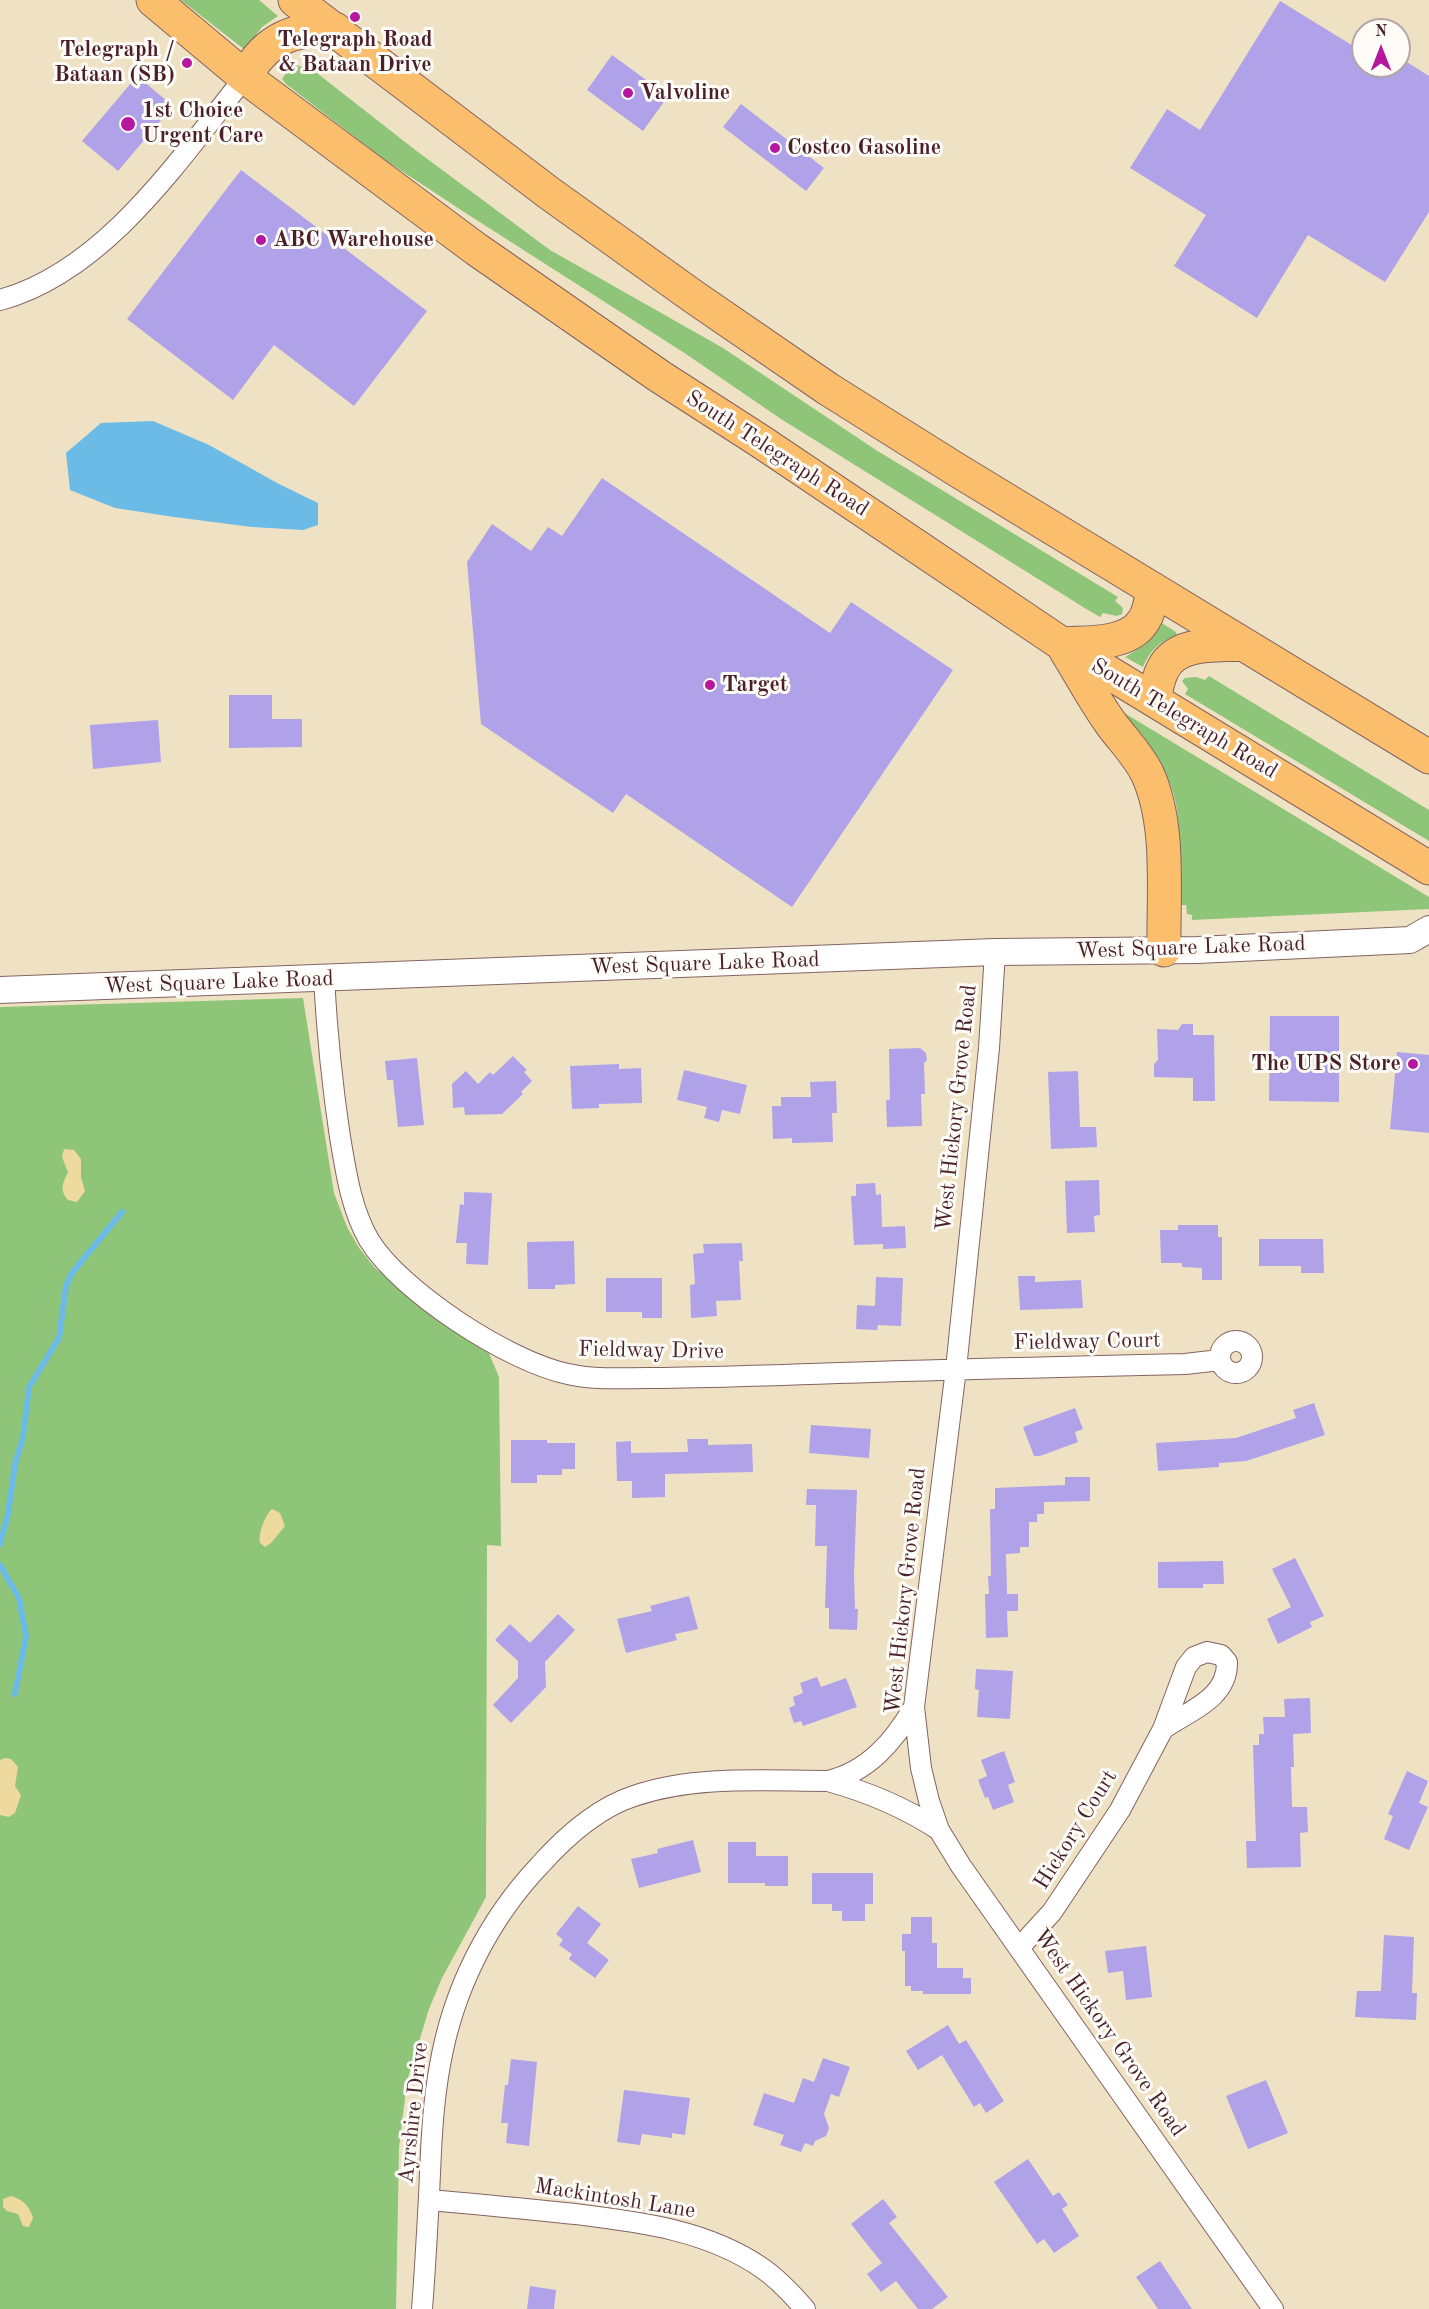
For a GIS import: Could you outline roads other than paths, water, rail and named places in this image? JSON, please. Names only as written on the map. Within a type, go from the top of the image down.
[{"type":"highway","name":"South Telegraph Road","points":[[153,0],[245,77],[500,267],[658,376],[760,441],[1062,645],[1429,868]]},
{"type":"highway","points":[[295,0],[512,165],[718,314],[862,411],[1429,757]]},
{"type":"highway","points":[[245,77],[255,58],[272,44],[292,33],[314,28],[335,29]]},
{"type":"highway","points":[[1153,589],[1145,619],[1139,628],[1130,634],[1114,640],[1062,645],[1112,725],[1136,755],[1147,773],[1154,793],[1163,845],[1164,950]]},
{"type":"highway","points":[[1154,700],[1162,670],[1169,659],[1179,652],[1193,647],[1243,644]]},
{"type":"street","points":[[0,300],[38,286],[58,275],[111,233],[150,195],[245,77]]},
{"type":"street","name":"West Square Lake Road","points":[[0,990],[995,952],[1164,950],[1423,941]]},
{"type":"street","name":"West Hickory Grove Road","points":[[995,952],[989,1048],[956,1369],[914,1707],[921,1768],[939,1830],[961,1866],[1273,2309]]},
{"type":"street","name":"Fieldway Drive","points":[[324,979],[327,1038],[337,1118],[352,1197],[363,1227],[380,1255],[407,1282],[465,1326],[541,1368],[597,1378],[691,1378],[956,1369]]},
{"type":"street","name":"Fieldway Court","points":[[956,1369],[1185,1364],[1220,1360]]},
{"type":"street","name":"Ayrshire Drive","points":[[422,2309],[437,2082],[453,2008],[488,1933],[529,1876],[578,1828],[604,1810],[649,1791],[704,1783],[828,1781],[844,1777],[859,1769],[879,1753],[903,1726],[914,1707]]},
{"type":"street","name":"Hickory Court","points":[[1019,1948],[1052,1912],[1084,1867],[1120,1810],[1163,1729]]},
{"type":"street","name":"Ayrshire Drive","points":[[828,1781],[884,1799],[913,1813],[939,1830]]},
{"type":"street","name":"Mackintosh Lane","points":[[429,2200],[601,2217],[672,2229],[693,2235],[715,2242],[763,2268],[778,2280],[805,2309]]},
{"type":"water","points":[[153,421],[209,445],[318,503],[318,525],[303,530],[252,527],[174,517],[115,508],[70,490],[66,453],[101,423]]},
{"type":"waterway","points":[[0,1544],[8,1514],[15,1464],[23,1437],[29,1387],[59,1338],[66,1286],[71,1274],[122,1212]]},
{"type":"waterway","points":[[0,1565],[19,1598],[26,1636],[15,1694]]},
{"type":"place","name":"Telegraph Road & Bataan Drive","points":[[355,17]]},
{"type":"place","name":"Telegraph / Bataan (SB)","points":[[187,63]]},
{"type":"place","name":"Valvoline","points":[[628,93]]},
{"type":"place","name":"1st Choice Urgent Care","points":[[128,124]]},
{"type":"place","name":"Costco Gasoline","points":[[775,148]]},
{"type":"place","name":"ABC Warehouse","points":[[261,240]]},
{"type":"place","name":"Target","points":[[710,685]]},
{"type":"place","name":"The UPS Store","points":[[1413,1064]]}]
